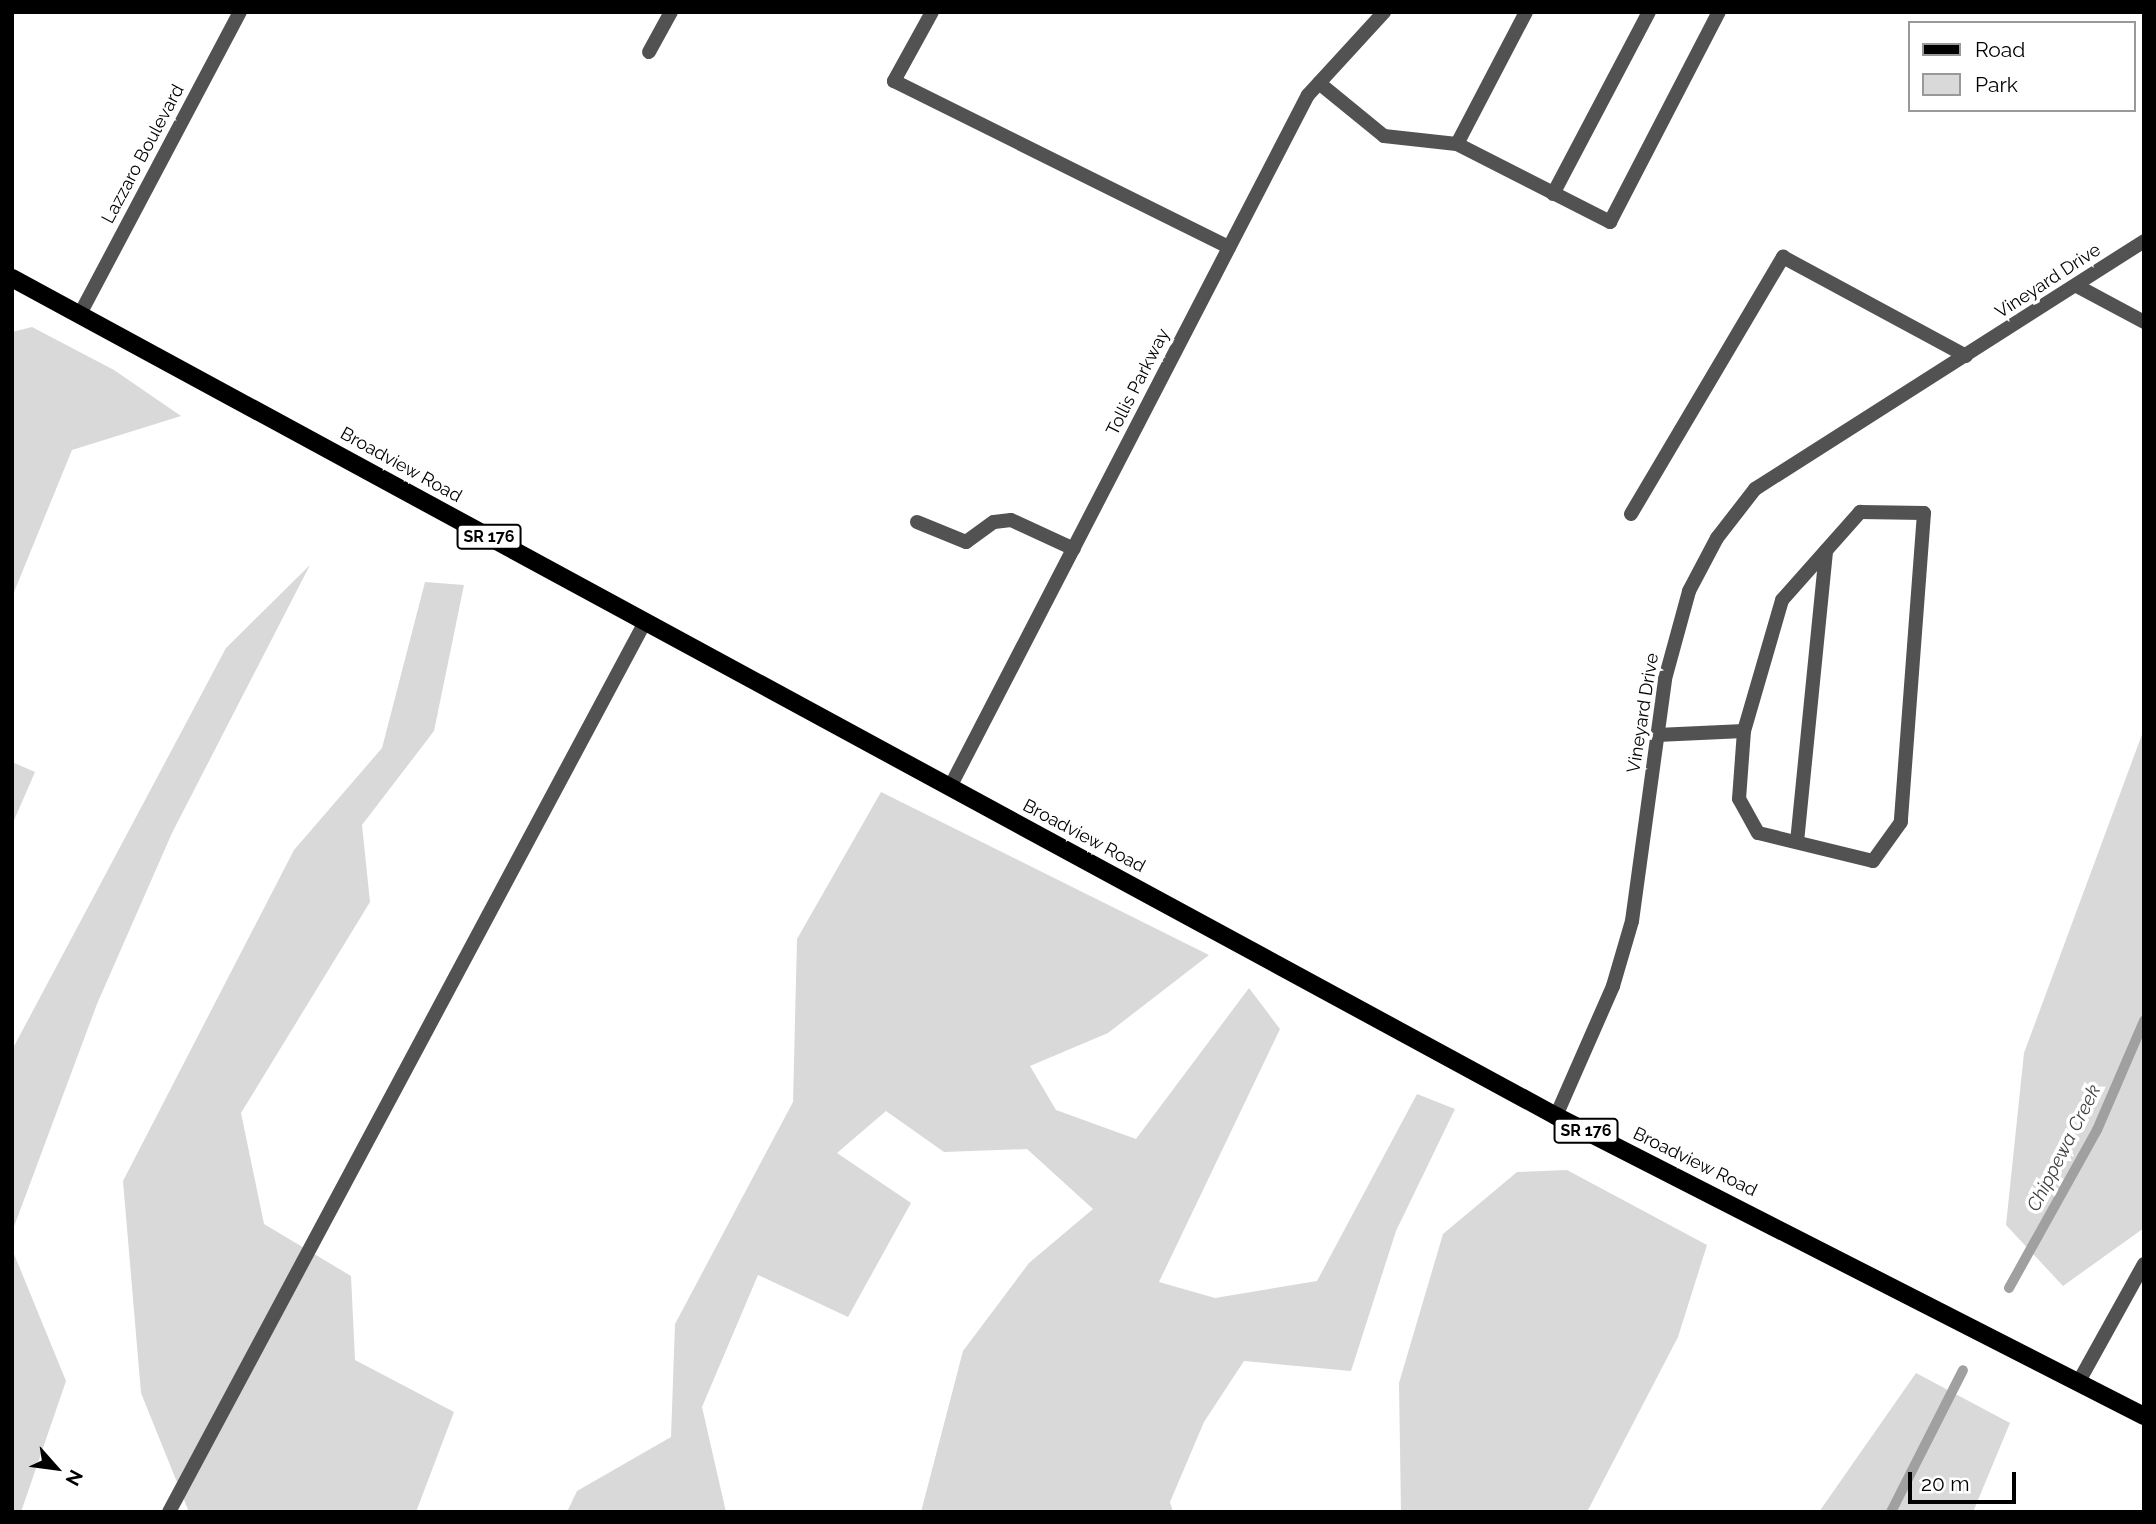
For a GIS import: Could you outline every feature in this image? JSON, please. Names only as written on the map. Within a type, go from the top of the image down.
[{"type":"main road","name":"Broadview Road","points":[[12,278],[1556,1116],[2144,1416]]},
{"type":"street","name":"Lazzaro Boulevard","points":[[80,314],[240,12]]},
{"type":"street","points":[[649,52],[671,12]]},
{"type":"street","points":[[932,12],[894,81],[1229,247]]},
{"type":"street","name":"Tollis Parkway","points":[[950,787],[1229,247],[1319,83],[1384,12]]},
{"type":"street","points":[[1457,144],[1527,12]]},
{"type":"street","points":[[1553,194],[1649,12]]},
{"type":"street","points":[[1319,83],[1384,136],[1457,144],[1610,222],[1719,12]]},
{"type":"street","name":"Vineyard Drive","points":[[1556,1116],[1613,986],[1632,922],[1665,679],[1689,591],[1717,538],[1755,489],[2144,241]]},
{"type":"street","points":[[1631,514],[1783,257],[1966,356]]},
{"type":"street","points":[[2077,286],[2144,322]]},
{"type":"street","points":[[1860,512],[1924,513],[1901,822],[1873,861],[1758,833],[1739,799],[1744,731],[1782,600],[1860,512]]},
{"type":"street","points":[[917,522],[966,542],[994,522],[1011,520],[1074,549]]},
{"type":"street","points":[[1797,842],[1826,551]]},
{"type":"street","points":[[169,1512],[645,622]]},
{"type":"street","points":[[1657,735],[1744,731]]},
{"type":"street","points":[[2078,1383],[2144,1264]]},
{"type":"green space","points":[[32,327],[114,370],[181,416],[72,450],[12,597],[12,332]]},
{"type":"green space","points":[[310,565],[172,833],[97,1004],[12,1232],[12,1050],[226,648]]},
{"type":"green space","points":[[425,582],[464,585],[434,731],[362,825],[370,902],[241,1113],[264,1224],[351,1276],[355,1360],[454,1412],[416,1512],[189,1512],[141,1393],[123,1181],[294,850],[382,748]]},
{"type":"green space","points":[[2144,729],[2144,1228],[2063,1286],[2006,1225],[2024,1053]]},
{"type":"green space","points":[[12,762],[35,772],[12,825]]},
{"type":"green space","points":[[881,792],[1209,955],[1108,1033],[1030,1066],[1056,1110],[1136,1139],[1249,988],[1280,1029],[1159,1282],[1215,1298],[1317,1281],[1417,1094],[1455,1109],[1396,1231],[1351,1371],[1244,1361],[1204,1422],[1170,1502],[1173,1512],[921,1512],[963,1351],[1029,1263],[1093,1209],[1027,1149],[944,1152],[886,1111],[837,1153],[911,1203],[848,1317],[758,1275],[702,1407],[726,1512],[567,1512],[577,1491],[671,1437],[675,1324],[793,1102],[797,939]]},
{"type":"green space","points":[[1567,1170],[1707,1245],[1678,1337],[1587,1512],[1401,1512],[1399,1383],[1443,1234],[1517,1172]]},
{"type":"green space","points":[[12,1249],[66,1381],[21,1512],[12,1512]]},
{"type":"green space","points":[[1916,1373],[2010,1423],[1973,1512],[1819,1512]]},
{"type":"waterway","name":"Chippewa Creek","points":[[2009,1288],[2097,1130],[2144,1021]]},
{"type":"waterway","name":"Chippewa Creek","points":[[1891,1512],[1963,1370]]}]
